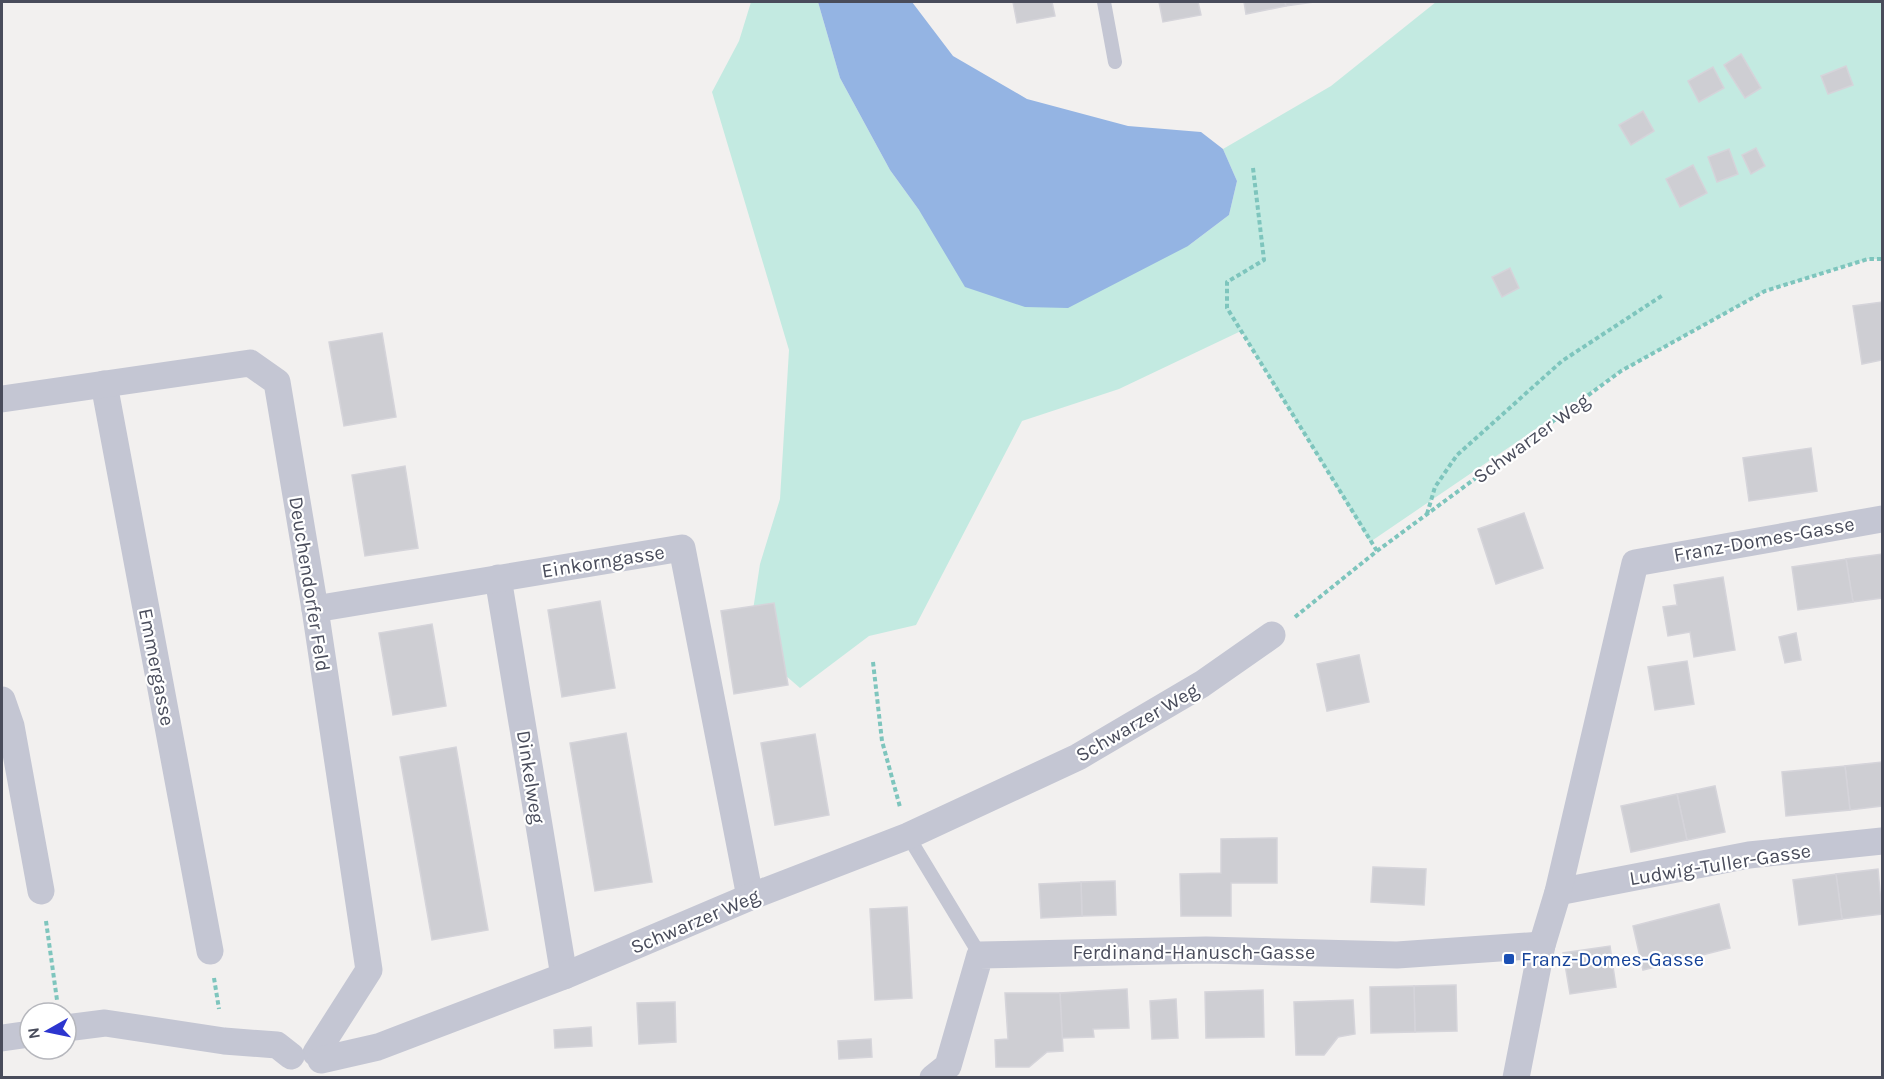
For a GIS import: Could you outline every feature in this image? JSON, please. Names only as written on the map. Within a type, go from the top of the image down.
[{"type":"street","name":"Deuchendorfer Feld","points":[[2,399],[250,363],[277,382],[315,609],[369,970],[311,1068]]},
{"type":"street","name":"Emmergasse","points":[[104,384],[210,951]]},
{"type":"street","name":"Franz-Domes-Gasse","points":[[1516,1077],[1542,945],[1558,892],[1635,562],[1882,519]]},
{"type":"street","name":"Einkorngasse","points":[[315,609],[682,548],[750,897]]},
{"type":"street","name":"Dinkelweg","points":[[498,578],[564,976]]},
{"type":"street","name":"Schwarzer Weg","points":[[311,1068],[378,1047],[564,976],[750,897],[908,836],[1078,758],[1202,684],[1272,635]]},
{"type":"street","points":[[2,700],[11,726],[41,891]]},
{"type":"street","name":"Ludwig-Tuller-Gasse","points":[[1558,892],[1749,855],[1882,841]]},
{"type":"street","name":"Ferdinand-Hanusch-Gasse","points":[[980,955],[1206,950],[1397,955],[1542,945]]},
{"type":"street","points":[[933,1077],[948,1066],[980,955]]},
{"type":"street","points":[[78,1019],[224,1041],[278,1045],[311,1068]]},
{"type":"street","points":[[2,1038],[18,1036]]},
{"type":"lane","points":[[1104,2],[1115,62]]},
{"type":"lane","points":[[908,836],[980,955]]},
{"type":"path","points":[[1253,168],[1264,260],[1227,282],[1227,308],[1377,551]]},
{"type":"path","name":"Schwarzer Weg","points":[[1272,635],[1377,551],[1621,371],[1765,291],[1868,259],[1882,259]]},
{"type":"path","points":[[1426,514],[1435,487],[1457,455],[1563,361],[1663,295]]},
{"type":"path","points":[[873,662],[882,741],[908,836]]},
{"type":"path","points":[[41,891],[59,1001]]},
{"type":"path","points":[[210,951],[224,1041]]},
{"type":"green space","points":[[751,2],[818,2],[840,78],[890,170],[919,210],[1188,246],[1229,215],[1237,181],[1223,149],[1331,86],[1436,2],[1882,2],[1882,259],[1868,259],[1765,291],[1621,371],[1370,542],[1241,331],[1119,389],[1022,421],[916,625],[869,636],[800,688],[748,643],[760,564],[780,499],[789,350],[712,92],[739,41]]},
{"type":"water","points":[[818,2],[912,2],[953,56],[1027,99],[1128,126],[1201,132],[1223,149],[1237,181],[1229,215],[1188,246],[1068,308],[1025,307],[965,287],[919,210],[890,170],[840,78]]},
{"type":"building","points":[[1013,2],[1052,2],[1055,16],[1017,23]]},
{"type":"building","points":[[1159,2],[1198,2],[1201,15],[1163,22]]},
{"type":"building","points":[[1244,2],[1285,2],[1286,6],[1246,14]]},
{"type":"building","points":[[1285,2],[1314,2],[1286,6]]},
{"type":"building","points":[[1741,54],[1761,88],[1745,98],[1724,65]]},
{"type":"building","points":[[1846,66],[1853,85],[1828,94],[1821,76]]},
{"type":"building","points":[[1713,67],[1724,88],[1699,102],[1688,81]]},
{"type":"building","points":[[1643,111],[1654,131],[1631,145],[1619,125]]},
{"type":"building","points":[[1756,148],[1765,166],[1751,174],[1742,155]]},
{"type":"building","points":[[1729,149],[1738,174],[1717,182],[1708,157]]},
{"type":"building","points":[[1693,165],[1707,193],[1680,207],[1666,179]]},
{"type":"building","points":[[1510,268],[1519,288],[1502,297],[1492,277]]},
{"type":"building","points":[[1882,302],[1882,360],[1862,364],[1853,306]]},
{"type":"building","points":[[382,333],[396,417],[344,426],[329,342]]},
{"type":"building","points":[[1811,448],[1817,491],[1749,501],[1743,458]]},
{"type":"building","points":[[405,466],[418,548],[365,556],[352,475]]},
{"type":"building","points":[[1524,513],[1543,568],[1496,584],[1478,529]]},
{"type":"building","points":[[1882,554],[1882,598],[1853,602],[1846,559]]},
{"type":"building","points":[[1846,559],[1853,602],[1798,610],[1792,567]]},
{"type":"building","points":[[1723,577],[1735,650],[1694,657],[1690,632],[1668,636],[1663,607],[1677,605],[1674,585]]},
{"type":"building","points":[[600,601],[615,688],[562,697],[548,610]]},
{"type":"building","points":[[774,603],[788,685],[734,694],[721,611]]},
{"type":"building","points":[[432,624],[446,706],[393,715],[379,633]]},
{"type":"building","points":[[1796,633],[1801,660],[1785,663],[1779,637]]},
{"type":"building","points":[[1359,655],[1369,702],[1327,711],[1317,664]]},
{"type":"building","points":[[1687,661],[1694,704],[1655,710],[1648,667]]},
{"type":"building","points":[[626,733],[652,882],[595,891],[570,743]]},
{"type":"building","points":[[815,734],[829,815],[775,825],[761,743]]},
{"type":"building","points":[[456,747],[488,930],[432,940],[400,757]]},
{"type":"building","points":[[1882,762],[1882,806],[1850,810],[1845,766]]},
{"type":"building","points":[[1845,766],[1850,810],[1786,816],[1782,772]]},
{"type":"building","points":[[1715,786],[1725,832],[1687,840],[1677,794]]},
{"type":"building","points":[[1677,794],[1687,840],[1631,852],[1621,806]]},
{"type":"building","points":[[1277,838],[1277,883],[1231,883],[1231,916],[1181,916],[1180,874],[1221,873],[1221,839]]},
{"type":"building","points":[[1373,867],[1426,869],[1424,905],[1371,902]]},
{"type":"building","points":[[1878,869],[1882,914],[1842,919],[1836,874]]},
{"type":"building","points":[[1836,874],[1842,919],[1799,925],[1793,880]]},
{"type":"building","points":[[1115,881],[1116,915],[1082,916],[1081,882]]},
{"type":"building","points":[[1081,882],[1082,916],[1041,918],[1039,884]]},
{"type":"building","points":[[1719,904],[1730,948],[1643,970],[1633,926]]},
{"type":"building","points":[[907,907],[912,998],[875,1000],[870,909]]},
{"type":"building","points":[[1610,946],[1616,987],[1570,994],[1563,953]]},
{"type":"building","points":[[1456,985],[1457,1031],[1415,1032],[1414,986]]},
{"type":"building","points":[[1414,986],[1415,1032],[1371,1033],[1370,987]]},
{"type":"building","points":[[1127,989],[1129,1028],[1093,1029],[1094,1037],[1062,1038],[1060,993]]},
{"type":"building","points":[[1263,990],[1264,1037],[1206,1038],[1205,992]]},
{"type":"building","points":[[1005,993],[1060,993],[1063,1051],[1047,1052],[1029,1067],[996,1067],[995,1040],[1008,1039]]},
{"type":"building","points":[[1176,999],[1178,1038],[1152,1039],[1150,1001]]},
{"type":"building","points":[[1353,1000],[1355,1034],[1338,1037],[1324,1055],[1296,1055],[1294,1002]]},
{"type":"building","points":[[675,1002],[676,1042],[639,1044],[637,1003]]},
{"type":"building","points":[[591,1027],[592,1046],[555,1048],[554,1030]]},
{"type":"building","points":[[871,1039],[872,1057],[839,1059],[838,1041]]},
{"type":"place","name":"Franz-Domes-Gasse","points":[[1509,959]]}]
